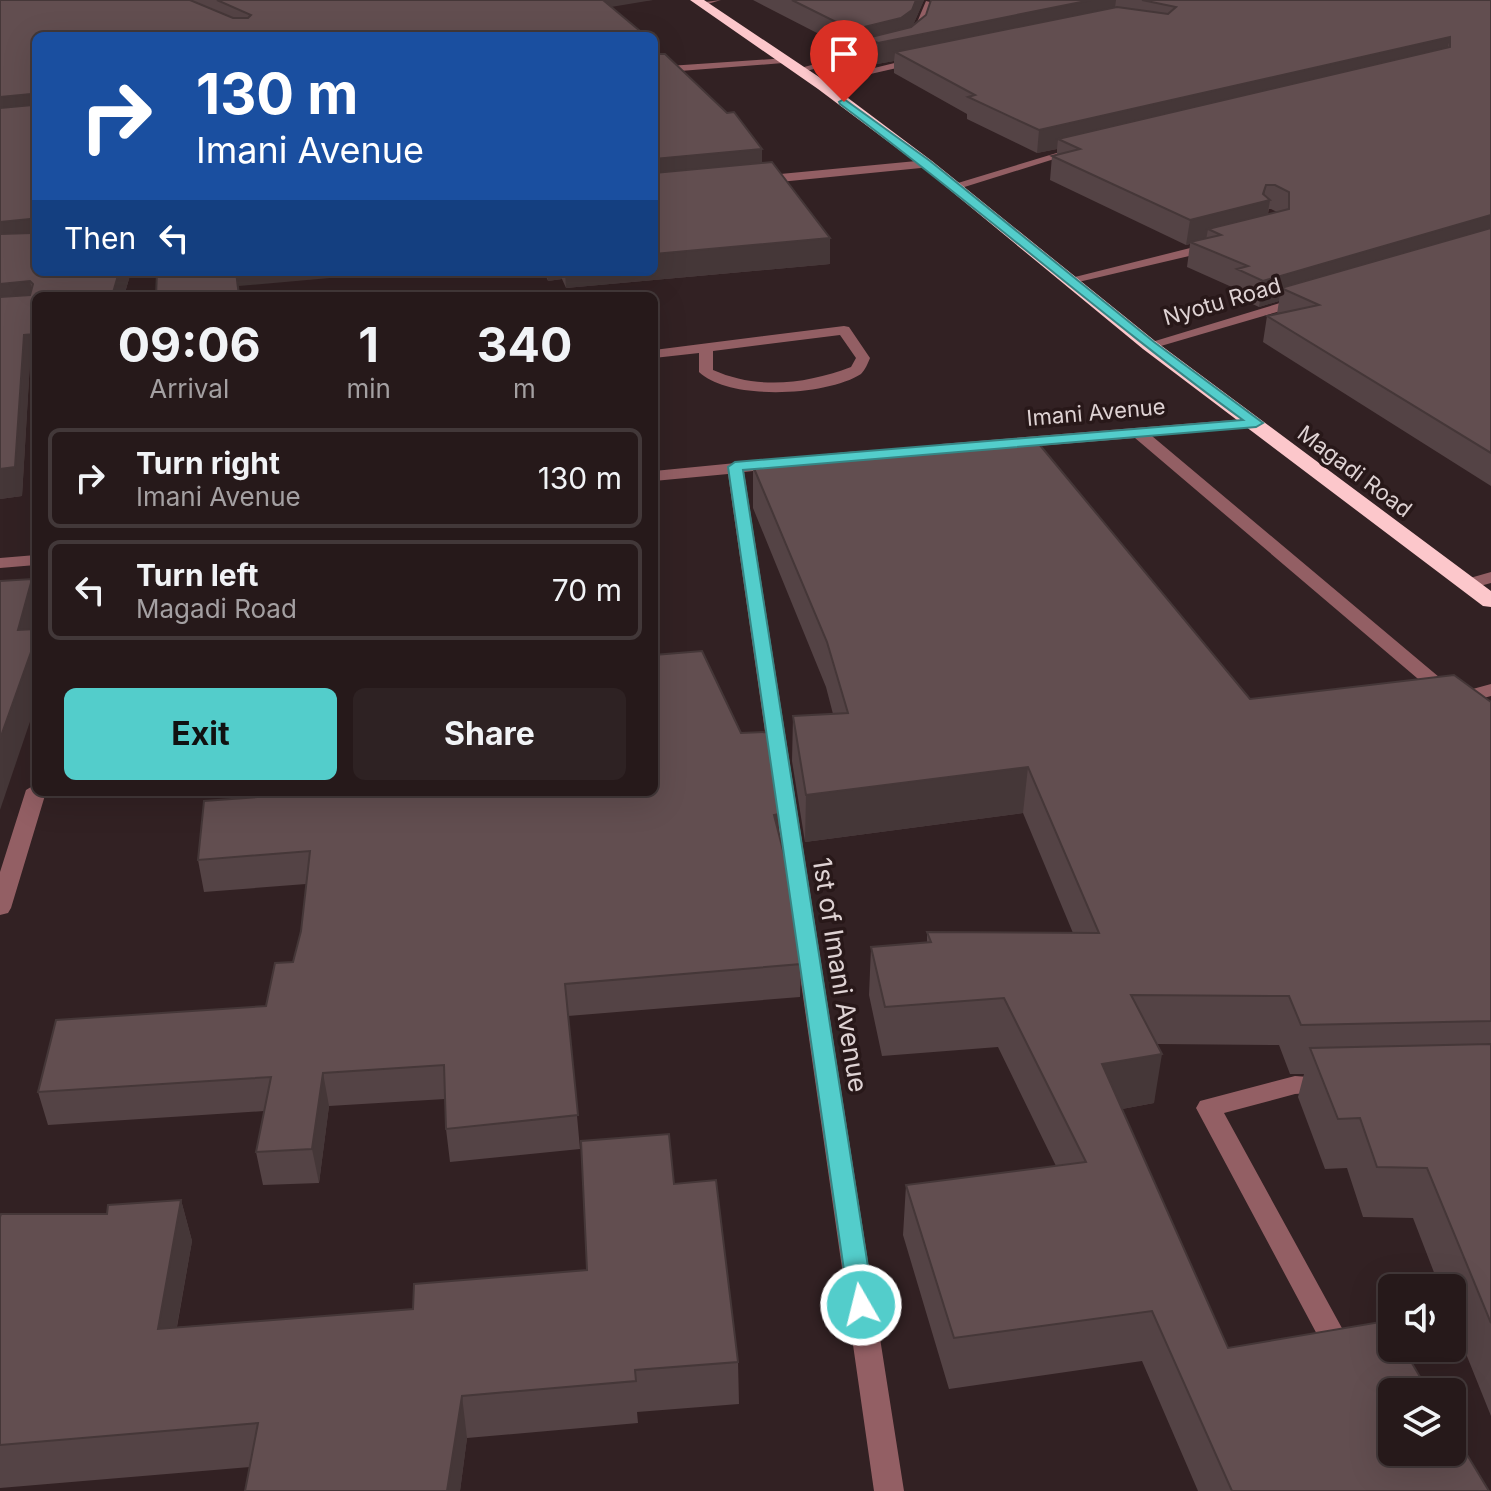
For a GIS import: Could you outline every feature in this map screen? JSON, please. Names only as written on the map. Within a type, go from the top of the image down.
[{"type":"highway","name":"Magadi Road","points":[[705,1],[927,164],[1149,345],[1491,601]]},
{"type":"street","points":[[658,70],[791,65],[905,43],[918,33],[929,3]]},
{"type":"street","points":[[818,83],[926,58]]},
{"type":"street","points":[[954,186],[1095,146]]},
{"type":"street","points":[[745,181],[927,164]]},
{"type":"street","points":[[1070,280],[1226,243]]},
{"type":"street","name":"Nyotu Road","points":[[1149,345],[1316,296]]},
{"type":"street","points":[[658,353],[706,347],[844,330],[863,358],[857,370],[836,379],[804,385],[752,387],[720,380],[706,372],[706,347]]},
{"type":"street","name":"Imani Avenue","points":[[922,451],[1256,423]]},
{"type":"street","points":[[1139,433],[1491,731]]},
{"type":"street","points":[[658,476],[875,455]]},
{"type":"street","name":"1st of Imani Avenue","points":[[735,467],[889,1491]]},
{"type":"street","points":[[0,563],[32,560]]},
{"type":"street","points":[[1469,584],[1491,577]]},
{"type":"street","points":[[1455,700],[1491,690]]},
{"type":"street","points":[[0,908],[34,796]]},
{"type":"street","points":[[1329,1330],[1209,1108],[1295,1085],[1356,1084]]},
{"type":"building","points":[[0,0],[190,0],[233,18],[248,18],[251,15],[217,0],[603,0],[641,32],[32,32],[32,95],[0,97]]},
{"type":"building","points":[[792,0],[916,0],[912,10],[901,18],[852,30]]},
{"type":"building","points":[[931,0],[1091,0],[878,43],[867,38],[911,27],[926,15]]},
{"type":"building","points":[[1142,0],[1491,0],[1491,215],[1263,281],[1237,269],[1248,266],[1190,242],[1221,235],[1208,229],[1289,209],[1289,192],[1275,185],[1266,185],[1263,194],[1270,200],[1190,220],[1052,156],[1080,149],[1058,139],[1450,47],[1450,37],[1039,130],[968,97],[975,95],[895,52],[1117,7],[1168,14],[1176,7]]},
{"type":"building","points":[[658,54],[665,54],[727,113],[734,112],[762,149],[658,159]]},
{"type":"building","points":[[32,105],[32,220],[0,222],[0,108]]},
{"type":"building","points":[[772,162],[830,238],[658,254],[658,173]]},
{"type":"building","points":[[1491,228],[1491,453],[1267,316],[1319,305],[1281,288]]},
{"type":"building","points":[[32,229],[32,276],[118,276],[113,292],[32,292],[32,334],[24,335],[15,467],[0,469],[0,297],[30,295],[33,284],[30,281],[0,284],[0,234],[31,233]]},
{"type":"building","points":[[157,276],[236,276],[238,292],[156,292]]},
{"type":"building","points":[[1034,438],[1250,699],[1454,675],[1491,702],[1491,1021],[1301,1025],[1289,996],[1131,995],[1162,1054],[1102,1064],[1228,1348],[1378,1322],[1378,1362],[1411,1362],[1421,1378],[1378,1378],[1378,1466],[1466,1466],[1466,1453],[1489,1491],[1232,1491],[1152,1311],[954,1338],[906,1185],[1086,1162],[1004,998],[885,1007],[871,947],[931,942],[927,932],[1099,933],[1028,767],[806,795],[793,716],[848,713],[827,642],[753,466],[967,445],[970,449]]},
{"type":"building","points":[[32,579],[18,630],[32,629],[32,649],[0,739],[0,581]]},
{"type":"building","points":[[702,651],[741,733],[767,732],[779,814],[774,815],[785,858],[801,964],[565,984],[578,1115],[446,1129],[444,1065],[323,1073],[312,1149],[256,1152],[271,1077],[38,1092],[56,1020],[266,1006],[275,963],[293,962],[301,931],[310,851],[198,860],[204,801],[271,796],[658,796],[658,655]]},
{"type":"building","points":[[1491,1044],[1491,1323],[1427,1168],[1377,1167],[1360,1118],[1338,1119],[1310,1048]]},
{"type":"building","points":[[669,1134],[674,1184],[716,1180],[738,1362],[635,1370],[636,1381],[462,1396],[447,1491],[245,1491],[258,1423],[0,1445],[1,1214],[107,1214],[108,1205],[181,1200],[158,1329],[413,1309],[414,1284],[587,1270],[581,1141]]},
{"type":"route","points":[[844,102],[927,164],[1149,345],[1256,423],[735,467],[861,1305]]}]
